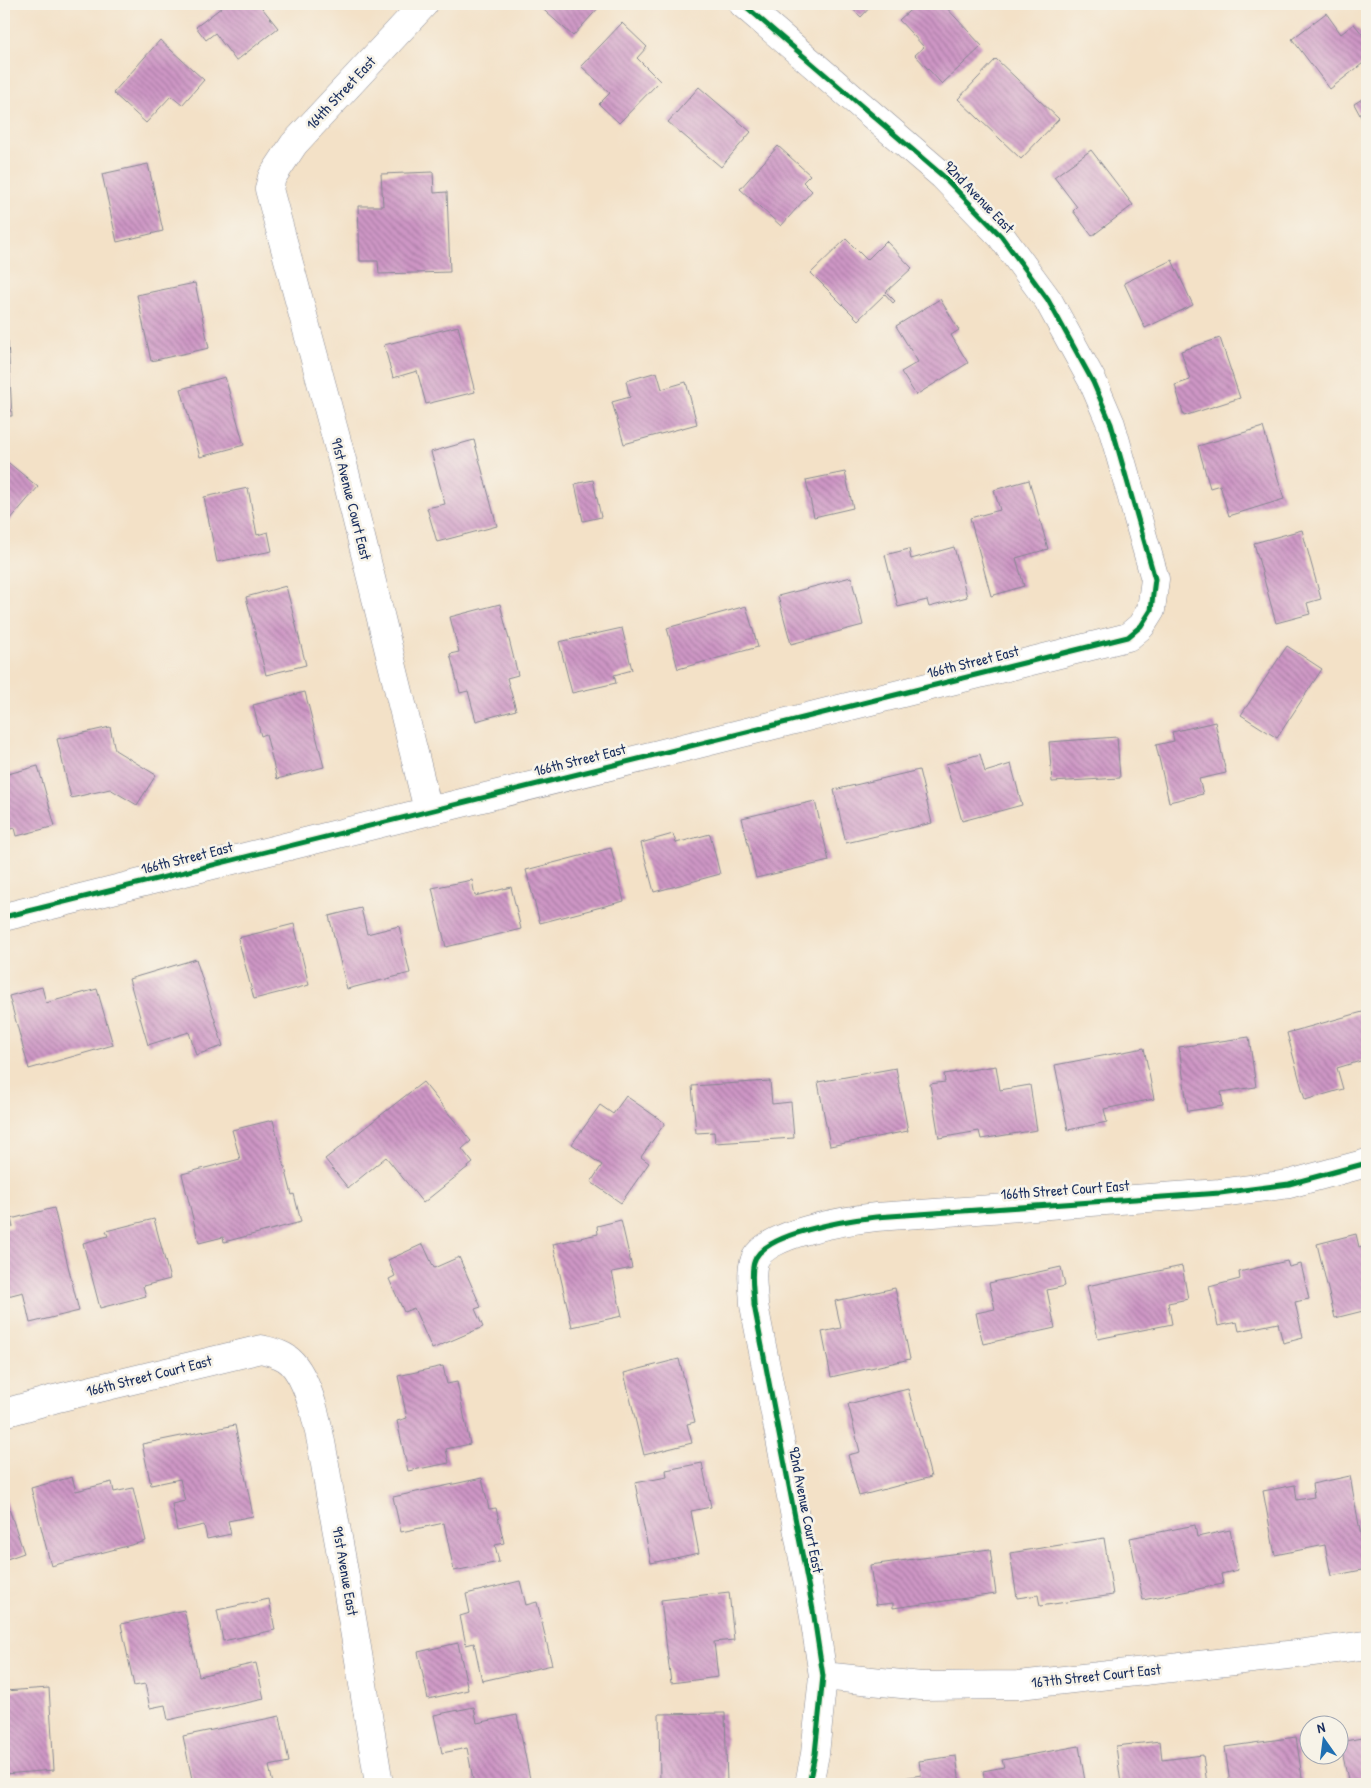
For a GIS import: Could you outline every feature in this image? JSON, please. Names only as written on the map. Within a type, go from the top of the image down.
[{"type":"street","name":"164th Street East","points":[[269,189],[272,177],[294,144],[424,4]]},
{"type":"street","name":"92nd Avenue East","points":[[743,4],[943,176],[1001,236],[1048,300],[1093,382],[1111,424],[1155,579],[1151,610]]},
{"type":"street","name":"91st Avenue Court East","points":[[269,189],[342,460],[428,810]]},
{"type":"street","name":"166th Street East","points":[[4,917],[1128,636],[1142,626],[1151,610]]},
{"type":"street","name":"166th Street Court East","points":[[766,1246],[833,1222],[876,1216],[1220,1193],[1289,1184],[1367,1163]]},
{"type":"street","name":"92nd Avenue Court East","points":[[766,1246],[754,1261],[754,1304],[813,1610],[823,1676],[815,1754],[809,1784]]},
{"type":"street","name":"166th Street Court East","points":[[4,1413],[54,1399],[261,1349],[283,1355],[292,1363]]},
{"type":"street","name":"91st Avenue East","points":[[292,1363],[304,1381],[316,1418],[351,1604],[379,1784]]},
{"type":"street","name":"167th Street Court East","points":[[823,1676],[921,1686],[1019,1685],[1367,1645]]},
{"type":"building","points":[[226,4],[259,4],[278,28],[236,61],[215,33],[206,40],[196,27]]},
{"type":"building","points":[[537,4],[602,4],[573,36]]},
{"type":"building","points":[[847,4],[873,4],[861,17]]},
{"type":"building","points":[[917,4],[943,4],[982,46],[942,84],[915,55],[924,47],[899,20]]},
{"type":"building","points":[[1326,13],[1341,34],[1354,24],[1367,40],[1367,60],[1330,89],[1292,39]]},
{"type":"building","points":[[622,23],[647,47],[637,58],[660,81],[619,123],[599,104],[610,93],[581,66]]},
{"type":"building","points":[[160,40],[204,80],[182,105],[171,96],[146,123],[113,93]]},
{"type":"building","points":[[996,59],[1059,119],[1021,159],[958,99]]},
{"type":"building","points":[[699,87],[751,132],[721,167],[668,122]]},
{"type":"building","points":[[1367,96],[1367,128],[1354,104]]},
{"type":"building","points":[[778,146],[810,175],[803,182],[812,191],[781,226],[740,189]]},
{"type":"building","points":[[1091,150],[1133,205],[1092,236],[1073,211],[1077,207],[1054,177]]},
{"type":"building","points":[[148,164],[163,231],[117,242],[102,174]]},
{"type":"building","points":[[433,172],[434,193],[447,192],[450,272],[379,274],[378,261],[360,261],[358,206],[383,206],[381,174]]},
{"type":"building","points":[[846,239],[867,260],[886,241],[912,268],[886,292],[895,301],[893,303],[885,294],[858,320],[811,273]]},
{"type":"building","points":[[1172,260],[1193,305],[1145,328],[1124,283]]},
{"type":"building","points":[[195,283],[209,348],[151,361],[137,295]]},
{"type":"building","points":[[940,299],[959,330],[951,335],[968,363],[916,395],[901,372],[918,362],[896,326]]},
{"type":"building","points":[[458,326],[475,392],[426,404],[417,371],[393,378],[384,345]]},
{"type":"building","points":[[1220,338],[1240,398],[1184,416],[1175,385],[1190,380],[1181,351]]},
{"type":"building","points":[[4,341],[8,341],[12,416],[4,416]]},
{"type":"building","points":[[657,372],[662,389],[686,382],[697,424],[624,444],[612,402],[630,397],[626,381]]},
{"type":"building","points":[[225,377],[244,445],[200,457],[181,389]]},
{"type":"building","points":[[1263,427],[1284,499],[1229,516],[1220,485],[1210,488],[1198,446]]},
{"type":"building","points":[[474,440],[497,526],[437,542],[427,508],[445,504],[431,452]]},
{"type":"building","points":[[4,459],[38,487],[4,527]]},
{"type":"building","points":[[845,472],[853,508],[814,517],[806,480]]},
{"type":"building","points":[[593,480],[601,517],[583,521],[575,484]]},
{"type":"building","points":[[1029,480],[1048,549],[1016,558],[1024,586],[991,596],[970,518],[1000,510],[994,490]]},
{"type":"building","points":[[248,488],[257,535],[268,532],[272,551],[217,562],[204,497]]},
{"type":"building","points":[[1302,530],[1321,599],[1307,603],[1310,614],[1276,623],[1254,543]]},
{"type":"building","points":[[954,547],[967,597],[929,607],[927,600],[898,607],[885,555],[909,549],[911,559]]},
{"type":"building","points":[[851,577],[863,625],[791,644],[778,596]]},
{"type":"building","points":[[286,586],[306,665],[266,675],[246,597]]},
{"type":"building","points":[[500,604],[518,675],[507,678],[516,710],[476,721],[468,691],[460,693],[450,654],[459,652],[450,617]]},
{"type":"building","points":[[746,606],[758,647],[678,669],[667,628]]},
{"type":"building","points":[[622,628],[632,670],[614,675],[616,683],[572,693],[559,642]]},
{"type":"building","points":[[1287,646],[1322,669],[1277,738],[1241,715]]},
{"type":"building","points":[[305,692],[324,767],[277,779],[266,734],[261,736],[253,705]]},
{"type":"building","points":[[1215,722],[1226,773],[1199,779],[1203,794],[1169,802],[1156,745],[1174,741],[1172,732]]},
{"type":"building","points":[[110,727],[115,750],[156,775],[137,805],[110,789],[71,798],[57,739]]},
{"type":"building","points":[[1117,737],[1120,778],[1052,782],[1049,742]]},
{"type":"building","points":[[980,754],[985,772],[1011,764],[1022,805],[962,821],[946,764]]},
{"type":"building","points":[[38,766],[55,826],[17,836],[15,828],[4,831],[4,775]]},
{"type":"building","points":[[919,770],[932,823],[846,843],[834,790]]},
{"type":"building","points":[[815,801],[829,861],[756,878],[742,818]]},
{"type":"building","points":[[673,834],[676,843],[710,834],[720,874],[654,892],[641,843]]},
{"type":"building","points":[[611,848],[624,901],[540,923],[526,870]]},
{"type":"building","points":[[472,880],[475,896],[511,887],[521,929],[446,947],[432,888]]},
{"type":"building","points":[[361,908],[367,934],[399,926],[410,973],[347,989],[329,916]]},
{"type":"building","points":[[294,924],[309,985],[254,999],[238,938]]},
{"type":"building","points":[[196,959],[223,1046],[196,1055],[189,1032],[148,1045],[129,979]]},
{"type":"building","points":[[42,987],[46,1003],[97,989],[113,1045],[29,1069],[9,996]]},
{"type":"building","points":[[1366,1011],[1367,1059],[1337,1068],[1343,1089],[1305,1100],[1287,1033]]},
{"type":"building","points":[[1249,1037],[1256,1087],[1221,1092],[1223,1106],[1188,1111],[1179,1047]]},
{"type":"building","points":[[1144,1048],[1154,1099],[1104,1109],[1107,1122],[1068,1130],[1055,1065]]},
{"type":"building","points":[[996,1066],[1000,1090],[1030,1085],[1037,1130],[981,1139],[979,1131],[939,1138],[930,1084],[945,1082],[944,1074]]},
{"type":"building","points":[[896,1068],[908,1131],[830,1146],[818,1082]]},
{"type":"building","points":[[770,1081],[772,1104],[791,1102],[794,1138],[715,1143],[714,1132],[696,1133],[692,1086]]},
{"type":"building","points":[[423,1082],[471,1141],[462,1149],[473,1163],[423,1203],[386,1157],[348,1188],[325,1159]]},
{"type":"building","points":[[626,1096],[665,1123],[641,1157],[649,1163],[621,1203],[591,1182],[602,1165],[572,1144],[600,1105],[613,1114]]},
{"type":"building","points":[[273,1120],[292,1195],[294,1194],[301,1222],[224,1242],[223,1237],[199,1243],[182,1174],[240,1159],[232,1130]]},
{"type":"building","points":[[54,1208],[79,1311],[30,1323],[23,1292],[4,1297],[4,1229],[13,1227],[11,1219]]},
{"type":"building","points":[[154,1219],[170,1279],[143,1286],[146,1296],[100,1308],[83,1243],[108,1236],[106,1231]]},
{"type":"building","points":[[621,1220],[632,1268],[612,1272],[622,1316],[572,1327],[553,1244],[598,1234],[597,1226]]},
{"type":"building","points":[[1356,1234],[1359,1247],[1367,1245],[1367,1310],[1335,1318],[1317,1244]]},
{"type":"building","points":[[423,1244],[434,1268],[459,1257],[481,1307],[475,1309],[483,1327],[432,1349],[414,1308],[404,1312],[389,1279],[395,1276],[388,1260]]},
{"type":"building","points":[[1287,1261],[1289,1267],[1301,1264],[1309,1299],[1295,1302],[1303,1338],[1283,1343],[1278,1323],[1239,1331],[1237,1322],[1218,1326],[1209,1287],[1240,1279],[1239,1272]]},
{"type":"building","points":[[1182,1266],[1188,1299],[1168,1303],[1172,1324],[1098,1339],[1087,1286]]},
{"type":"building","points":[[1061,1267],[1065,1286],[1047,1290],[1055,1328],[983,1344],[976,1313],[995,1309],[989,1283]]},
{"type":"building","points":[[895,1288],[910,1359],[831,1377],[822,1332],[841,1328],[835,1301]]},
{"type":"building","points":[[679,1359],[695,1422],[687,1424],[692,1443],[644,1455],[624,1373]]},
{"type":"building","points":[[443,1366],[447,1384],[457,1382],[470,1444],[446,1449],[449,1463],[408,1471],[397,1421],[407,1418],[398,1376]]},
{"type":"building","points":[[908,1389],[931,1477],[859,1496],[848,1455],[860,1452],[848,1404]]},
{"type":"building","points":[[235,1425],[253,1516],[228,1521],[231,1534],[207,1539],[204,1525],[177,1531],[172,1504],[185,1501],[180,1479],[151,1485],[142,1444]]},
{"type":"building","points":[[702,1463],[711,1507],[691,1511],[699,1553],[651,1563],[635,1483],[667,1477],[666,1470]]},
{"type":"building","points":[[1350,1476],[1367,1569],[1331,1576],[1325,1545],[1275,1555],[1263,1491],[1295,1485],[1297,1500],[1314,1497],[1312,1484]]},
{"type":"building","points":[[72,1477],[76,1491],[112,1482],[114,1492],[133,1488],[146,1541],[51,1566],[31,1488]]},
{"type":"building","points":[[482,1478],[489,1509],[496,1508],[504,1543],[495,1545],[499,1562],[454,1571],[444,1523],[401,1532],[393,1497]]},
{"type":"building","points":[[4,1494],[24,1553],[4,1560]]},
{"type":"building","points":[[1195,1525],[1197,1537],[1230,1530],[1238,1570],[1221,1574],[1223,1584],[1143,1600],[1130,1538]]},
{"type":"building","points":[[1104,1538],[1113,1595],[1040,1606],[1038,1595],[1017,1598],[1010,1553]]},
{"type":"building","points":[[990,1549],[996,1594],[893,1608],[893,1603],[876,1605],[870,1565]]},
{"type":"building","points":[[520,1581],[526,1605],[537,1602],[552,1665],[482,1681],[474,1643],[466,1645],[460,1616],[470,1613],[466,1594]]},
{"type":"building","points":[[729,1592],[734,1640],[714,1642],[718,1677],[671,1683],[661,1600]]},
{"type":"building","points":[[269,1599],[275,1630],[223,1641],[217,1610]]},
{"type":"building","points":[[184,1610],[199,1676],[256,1663],[264,1699],[168,1720],[165,1705],[150,1708],[145,1684],[134,1686],[121,1624]]},
{"type":"building","points":[[458,1643],[468,1690],[428,1699],[418,1652]]},
{"type":"building","points":[[49,1688],[54,1770],[4,1774],[4,1691]]},
{"type":"building","points":[[474,1707],[477,1723],[517,1715],[531,1784],[474,1784],[467,1748],[442,1753],[434,1715]]},
{"type":"building","points":[[725,1713],[727,1784],[660,1784],[659,1714]]},
{"type":"building","points":[[280,1716],[289,1762],[269,1766],[273,1784],[193,1784],[183,1736]]},
{"type":"building","points":[[1296,1737],[1298,1766],[1300,1766],[1303,1784],[1230,1784],[1225,1747]]},
{"type":"building","points":[[1367,1737],[1367,1784],[1349,1784],[1345,1766],[1348,1766],[1348,1741]]},
{"type":"building","points":[[1160,1741],[1162,1760],[1203,1755],[1207,1784],[1121,1784],[1116,1746]]},
{"type":"building","points":[[1079,1746],[1085,1781],[1070,1784],[985,1784],[983,1771],[1004,1767],[1002,1760]]},
{"type":"building","points":[[956,1756],[960,1784],[886,1784],[885,1781],[921,1775],[919,1761]]},
{"type":"cycle path","points":[[4,917],[1128,637],[1141,626],[1151,610],[1155,579],[1111,424],[1093,382],[1048,300],[1001,236],[943,176],[743,4]]},
{"type":"cycle path","points":[[809,1784],[815,1754],[823,1676],[813,1610],[754,1305],[753,1267],[760,1252],[773,1243],[808,1230],[876,1217],[1220,1193],[1289,1184],[1367,1163]]}]
